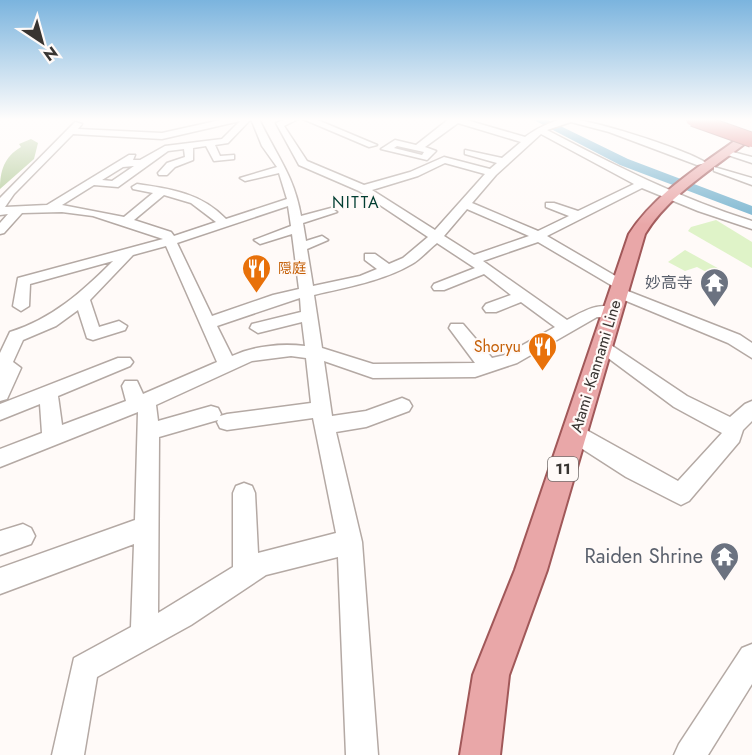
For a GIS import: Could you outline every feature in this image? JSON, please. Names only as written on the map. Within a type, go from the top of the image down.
[{"type":"main road","name":"11","points":[[678,190],[725,154]]},
{"type":"main road","name":"Atami -Kannami Line","points":[[480,755],[491,675],[531,570],[615,297],[637,234],[647,218],[678,190]]},
{"type":"street","points":[[0,206],[10,192],[47,154]]},
{"type":"street","points":[[49,208],[138,154]]},
{"type":"street","points":[[122,164],[142,163],[156,154]]},
{"type":"street","points":[[163,173],[171,165],[190,158],[189,154]]},
{"type":"street","points":[[215,154],[217,159],[231,157]]},
{"type":"street","points":[[271,154],[282,168],[293,201],[322,418],[350,542],[362,755]]},
{"type":"street","points":[[300,154],[304,159],[363,189],[473,260],[566,327]]},
{"type":"street","points":[[476,154],[505,162]]},
{"type":"street","points":[[208,323],[278,298],[364,279],[419,254],[492,173],[514,154]]},
{"type":"street","points":[[587,154],[642,183],[678,190],[752,225]]},
{"type":"street","points":[[677,154],[701,163]]},
{"type":"street","points":[[735,154],[752,160]]},
{"type":"street","points":[[245,178],[282,168],[304,159]]},
{"type":"street","points":[[363,189],[414,174],[444,160],[492,173]]},
{"type":"street","points":[[90,182],[114,185],[145,164],[142,163]]},
{"type":"street","points":[[718,169],[749,179]]},
{"type":"street","points":[[473,260],[539,237],[642,183]]},
{"type":"street","points":[[137,187],[162,191],[204,203],[224,224]]},
{"type":"street","points":[[126,221],[162,191]]},
{"type":"street","points":[[21,306],[23,281],[171,241],[293,201]]},
{"type":"street","points":[[465,204],[539,237],[615,297],[734,339],[752,352]]},
{"type":"street","points":[[550,205],[578,215]]},
{"type":"street","points":[[0,211],[49,208],[126,221],[167,235],[227,364]]},
{"type":"street","points":[[0,230],[18,211]]},
{"type":"street","points":[[298,232],[331,212]]},
{"type":"street","points":[[260,240],[315,227]]},
{"type":"street","points":[[298,232],[322,240]]},
{"type":"street","points":[[0,394],[12,368],[2,367],[16,336],[34,332],[82,300],[131,250]]},
{"type":"street","points":[[370,257],[388,270]]},
{"type":"street","points":[[439,287],[485,269]]},
{"type":"street","points":[[491,308],[522,296]]},
{"type":"street","points":[[0,458],[53,437],[138,397],[261,352],[291,350],[312,352],[373,371],[489,368],[511,359],[594,312],[615,297]]},
{"type":"street","points":[[82,300],[93,334],[119,326]]},
{"type":"street","points":[[258,328],[308,315]]},
{"type":"street","points":[[457,328],[489,368]]},
{"type":"street","points":[[602,345],[680,404],[733,427]]},
{"type":"street","points":[[0,412],[124,362]]},
{"type":"street","points":[[48,394],[53,437]]},
{"type":"street","points":[[138,397],[149,432],[144,636]]},
{"type":"street","points":[[149,432],[219,418],[366,418],[402,406]]},
{"type":"street","points":[[574,433],[634,470],[681,494],[732,436],[733,427],[752,409]]},
{"type":"street","points":[[244,493],[246,572]]},
{"type":"street","points":[[0,581],[147,527]]},
{"type":"street","points":[[68,755],[80,676],[84,668],[144,636],[261,564],[350,542]]},
{"type":"street","points":[[690,755],[752,658]]},
{"type":"green space","points":[[35,154],[34,159],[0,189],[2,170],[11,155]]},
{"type":"green space","points":[[716,220],[752,242],[752,268],[688,231],[691,227]]},
{"type":"green space","points":[[685,250],[723,271],[712,275],[697,267],[685,271],[668,262]]},
{"type":"waterway","points":[[608,154],[752,211]]},
{"type":"place","name":"隠庭","points":[[257,294]]},
{"type":"place","name":"妙高寺","points":[[714,308]]},
{"type":"place","name":"Shoryu","points":[[542,372]]},
{"type":"place","name":"Raiden Shrine","points":[[724,582]]},
{"type":"district","name":"NITTA","points":[[356,202]]}]
